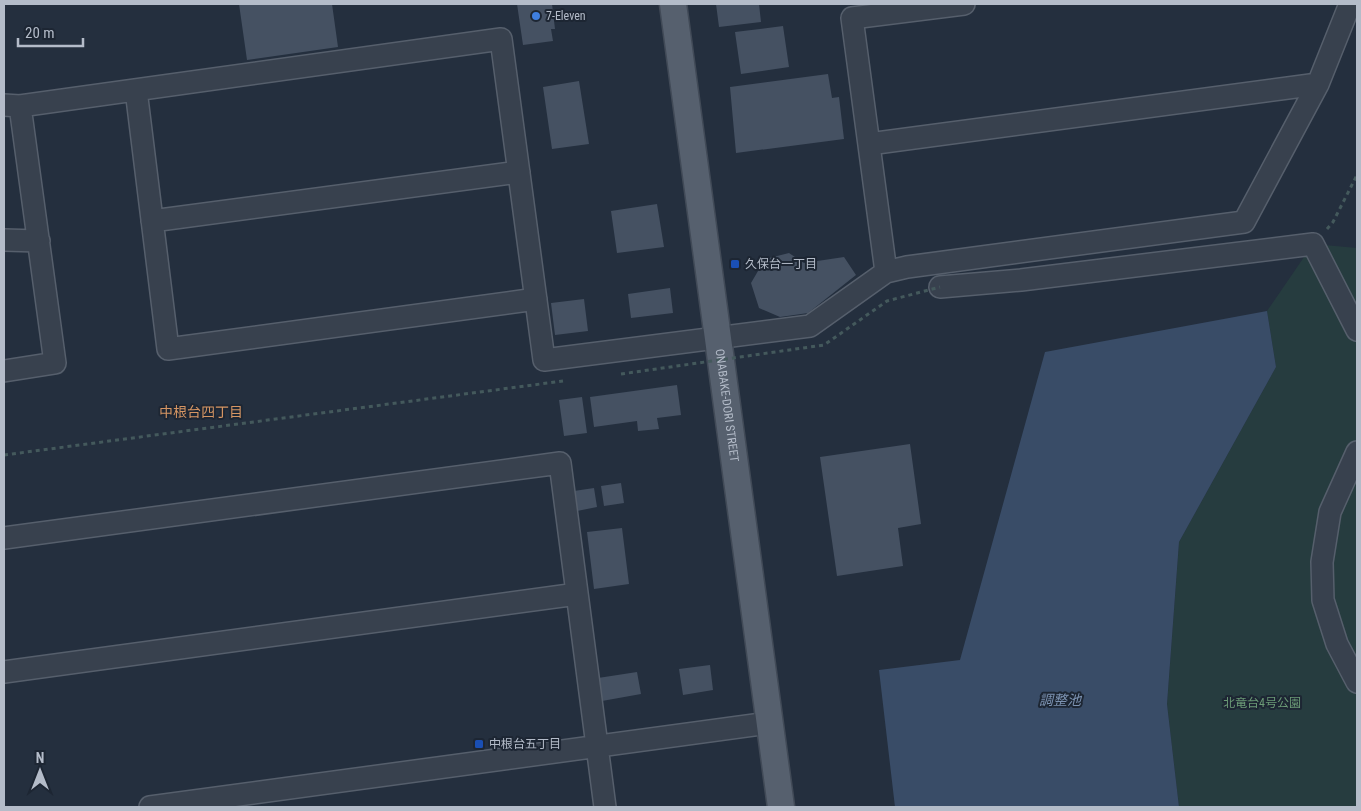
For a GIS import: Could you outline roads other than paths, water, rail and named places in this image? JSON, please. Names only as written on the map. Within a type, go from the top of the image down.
[{"type":"main road","name":"ONABAKE-DORI STREET","points":[[673,4],[781,807]]},
{"type":"street","points":[[886,272],[852,18],[964,4]]},
{"type":"street","points":[[4,372],[56,362],[39,241],[12,106],[501,39],[544,360],[810,326],[886,272],[907,267],[1244,222],[1318,84],[1350,4]]},
{"type":"street","points":[[869,144],[1318,84]]},
{"type":"street","points":[[136,90],[168,349],[536,299]]},
{"type":"street","points":[[152,221],[519,172]]},
{"type":"street","points":[[4,240],[39,241]]},
{"type":"street","points":[[940,287],[1021,280],[1313,244],[1357,330]]},
{"type":"street","points":[[1357,452],[1330,512],[1322,562],[1323,600],[1337,644],[1357,682]]},
{"type":"street","points":[[4,538],[560,463],[605,807]]},
{"type":"street","points":[[4,672],[577,594]]},
{"type":"street","points":[[150,807],[597,748],[770,723]]},
{"type":"water","name":"調整池","points":[[1267,311],[1276,367],[1179,542],[1167,704],[1179,807],[895,807],[879,670],[960,660],[1045,352]]},
{"type":"place","name":"7-Eleven","points":[[536,16]]},
{"type":"place","name":"久保台一丁目","points":[[735,264]]},
{"type":"place","name":"中根台五丁目","points":[[479,744]]},
{"type":"district","name":"中根台四丁目","points":[[201,412]]},
{"type":"park label","name":"北竜台4号公園","points":[[1262,703]]}]
